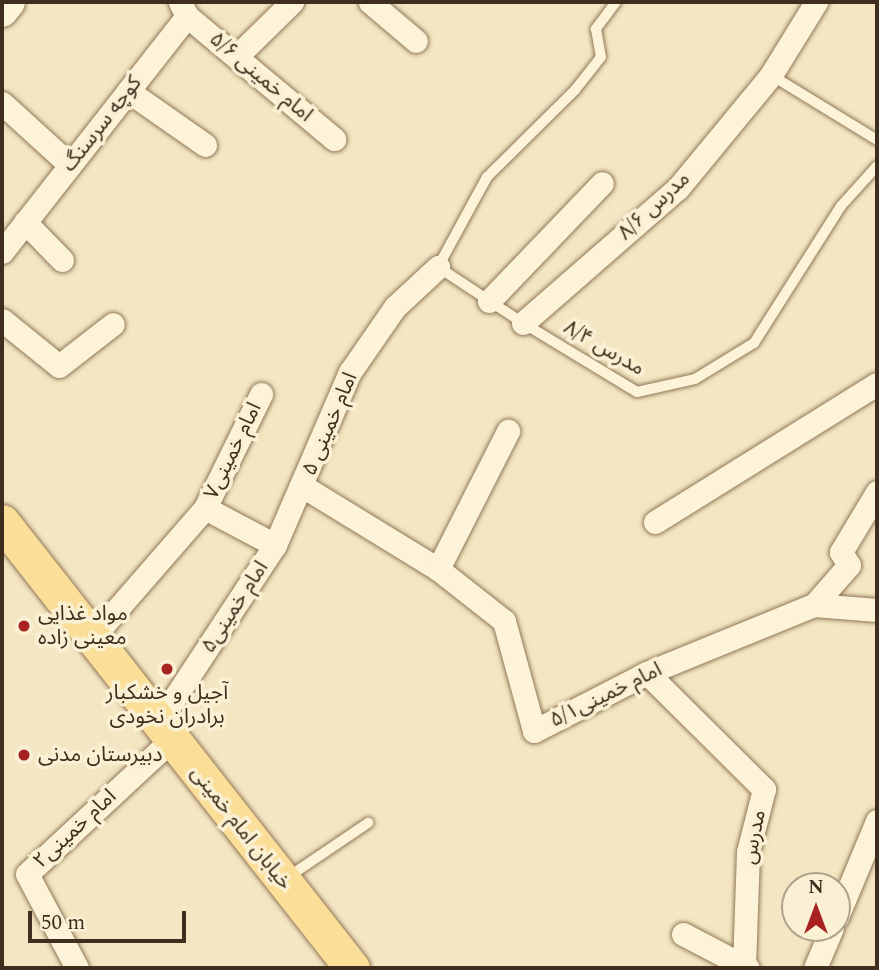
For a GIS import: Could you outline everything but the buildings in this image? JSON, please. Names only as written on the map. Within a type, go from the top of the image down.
[{"type":"main road","points":[[2,11],[9,2]]},
{"type":"main road","name":"خیابان امام خمینی","points":[[2,522],[352,968]]},
{"type":"street","points":[[238,55],[292,2]]},
{"type":"street","points":[[370,2],[416,41]]},
{"type":"street","name":"مدرس ۸/۶","points":[[523,323],[677,188],[771,75],[816,2]]},
{"type":"street","name":"امام خمینی ۵/۶","points":[[183,9],[334,139]]},
{"type":"street","name":"کوچه سرسنگ","points":[[10,235],[128,91],[183,9]]},
{"type":"street","points":[[128,91],[205,145]]},
{"type":"street","points":[[2,103],[70,165]]},
{"type":"street","points":[[489,301],[602,183]]},
{"type":"street","points":[[10,235],[62,260]]},
{"type":"street","name":"امام خمینی ۵","points":[[304,487],[349,372],[395,307],[438,267]]},
{"type":"street","points":[[2,320],[59,366],[113,324]]},
{"type":"street","points":[[655,522],[877,384]]},
{"type":"street","name":"امام خمینی۷","points":[[92,638],[205,508],[261,394]]},
{"type":"street","points":[[438,569],[508,431]]},
{"type":"street","name":"امام خمینی۵","points":[[165,732],[275,545],[304,487]]},
{"type":"street","name":"امام خمینی۵/۱","points":[[304,487],[438,569],[505,621],[534,730],[647,673],[814,605]]},
{"type":"street","points":[[814,605],[849,565],[841,552],[877,492]]},
{"type":"street","name":"امام خمینی۷","points":[[205,508],[275,545]]},
{"type":"street","points":[[814,605],[877,610]]},
{"type":"street","name":"مدرس","points":[[647,673],[764,789],[747,852],[746,967]]},
{"type":"street","name":"امام خمینی۲","points":[[77,968],[27,874],[165,732]]},
{"type":"street","points":[[851,883],[877,821]]},
{"type":"street","points":[[682,934],[746,967]]},
{"type":"street","points":[[815,968],[826,942]]},
{"type":"lane","points":[[438,267],[487,177],[575,90],[601,57],[596,30],[616,2]]},
{"type":"lane","points":[[771,75],[877,140]]},
{"type":"lane","name":"مدرس ۸/۴","points":[[438,267],[523,323],[637,392],[695,380],[754,343],[841,206],[877,166]]},
{"type":"lane","points":[[283,881],[368,823]]},
{"type":"place","name":"مواد غذایی معینی زاده","points":[[24,626]]},
{"type":"place","name":"آجیل و خشکبار برادران نخودی","points":[[167,669]]},
{"type":"place","name":"دبیرستان مدنی","points":[[24,755]]}]
